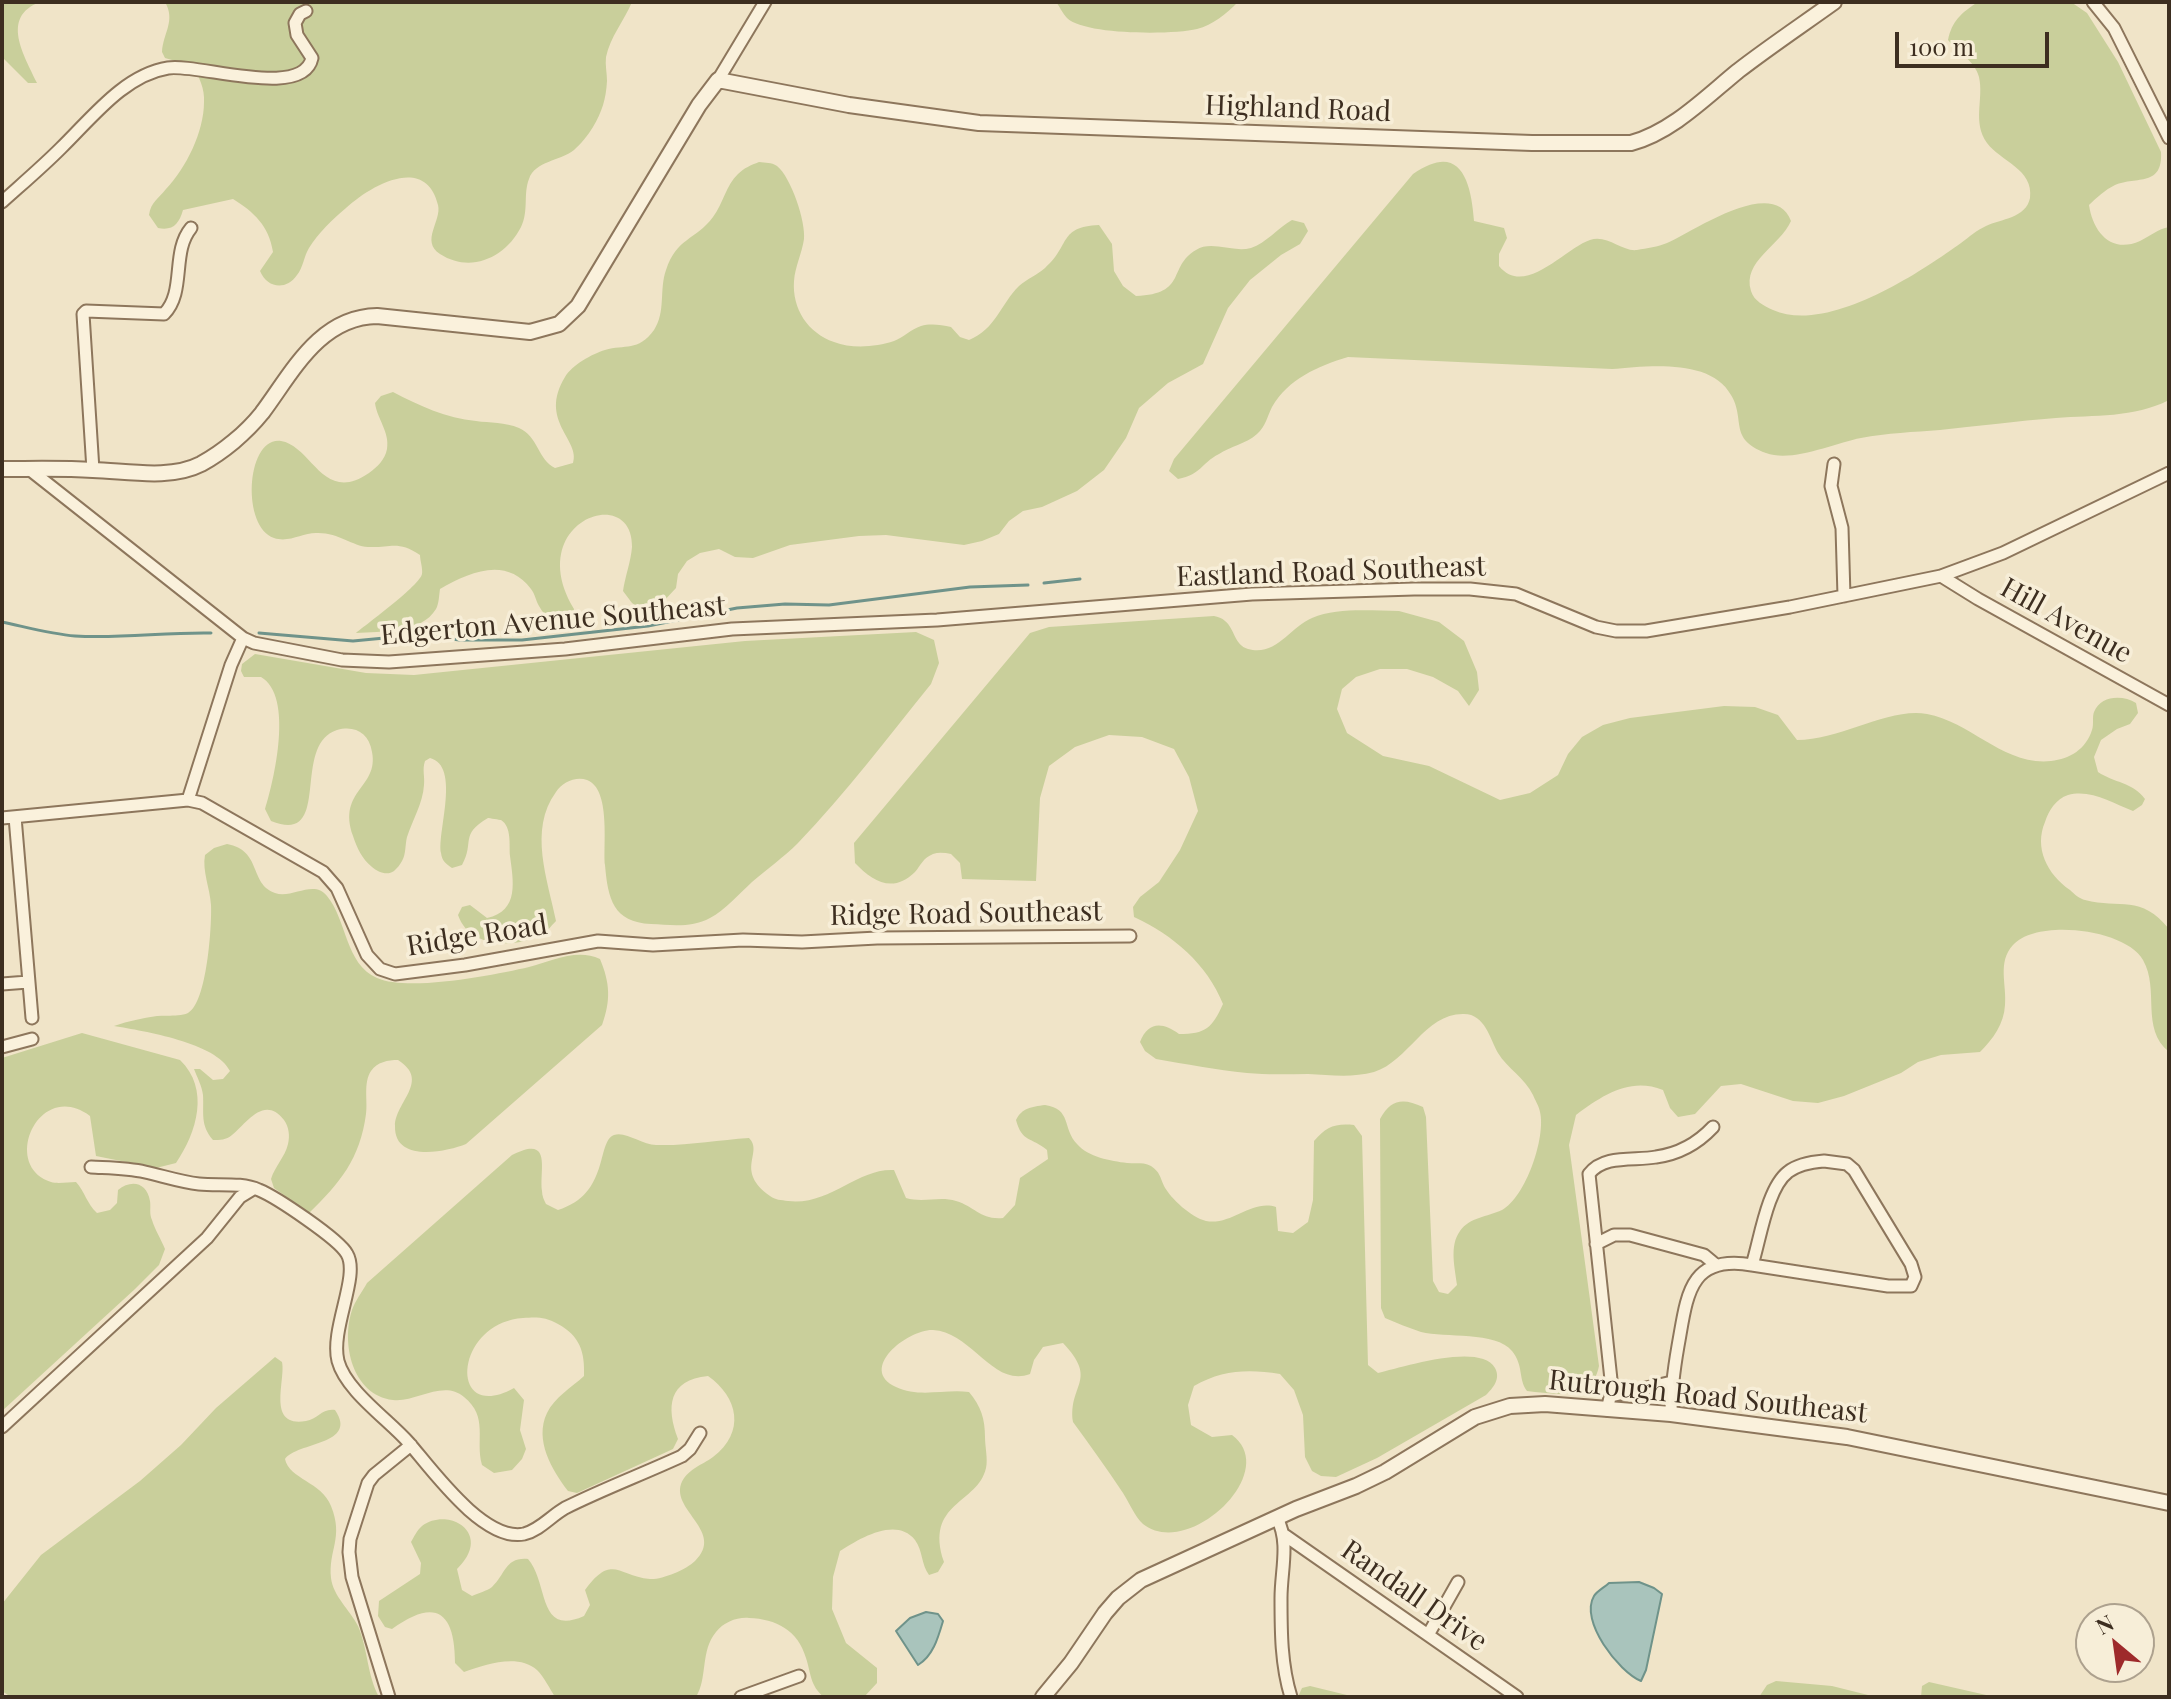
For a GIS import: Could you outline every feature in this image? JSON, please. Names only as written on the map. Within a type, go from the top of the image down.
[{"type":"street","points":[[2,469],[154,474],[198,466],[228,447],[260,415],[311,347],[340,323],[353,318],[377,316],[530,332],[559,324],[578,306],[765,2]]},
{"type":"street","name":"Highland Road","points":[[718,80],[849,105],[979,123],[1532,143],[1631,143],[1644,140],[1672,122],[1834,2]]},
{"type":"street","points":[[2093,2],[2114,28],[2169,138]]},
{"type":"street","points":[[2,202],[110,100],[147,75],[171,67],[259,77],[282,78],[303,73],[312,58],[297,35],[295,23],[306,11]]},
{"type":"street","points":[[93,470],[83,314],[86,311],[164,314],[172,304],[183,246],[191,228]]},
{"type":"street","points":[[1834,464],[1831,486],[1842,528],[1844,596]]},
{"type":"street","points":[[2,818],[188,800],[231,665],[243,638],[29,469]]},
{"type":"street","name":"Eastland Road Southeast","points":[[892,623],[1252,594],[1470,589],[1516,594],[1578,621],[1630,632],[1707,622],[1941,576],[2003,553],[2169,473]]},
{"type":"street","name":"Hill Avenue","points":[[1941,576],[2169,705]]},
{"type":"street","name":"Edgerton Avenue Southeast","points":[[243,638],[254,643],[342,660],[389,662],[565,649],[732,629],[892,623]]},
{"type":"street","name":"Ridge Road","points":[[188,800],[231,817],[323,872],[337,888],[367,955],[388,973],[465,965],[598,941],[653,945],[743,940],[802,942]]},
{"type":"street","points":[[15,817],[32,1018]]},
{"type":"street","name":"Ridge Road Southeast","points":[[802,942],[877,938],[1130,936]]},
{"type":"street","points":[[2,984],[28,982]]},
{"type":"street","points":[[2,1047],[32,1039]]},
{"type":"street","points":[[1672,1382],[1609,1403],[1588,1179],[1594,1167],[1601,1162],[1671,1154],[1695,1143],[1713,1127]]},
{"type":"street","points":[[1671,1414],[1672,1382],[1688,1292],[1701,1274],[1716,1265],[1752,1265],[1888,1286],[1908,1287],[1915,1277],[1890,1226],[1854,1170],[1839,1162],[1824,1161],[1797,1166],[1781,1177],[1771,1197],[1752,1265]]},
{"type":"street","points":[[91,1167],[144,1172],[198,1184],[254,1189],[303,1218],[342,1248],[348,1255],[351,1272],[337,1331],[337,1358],[345,1376],[481,1521],[499,1531],[520,1535],[536,1529],[564,1509],[682,1456],[700,1433]]},
{"type":"street","points":[[2,1427],[207,1238],[240,1197],[254,1189]]},
{"type":"street","points":[[1596,1244],[1614,1235],[1630,1235],[1704,1255],[1716,1265]]},
{"type":"street","name":"Rutrough Road Southeast","points":[[1043,1697],[1105,1613],[1129,1588],[1158,1570],[1385,1472],[1475,1417],[1494,1409],[1532,1404],[1609,1403],[1893,1445],[2169,1503]]},
{"type":"street","points":[[389,1697],[352,1577],[350,1539],[368,1483],[411,1445]]},
{"type":"street","points":[[1277,1518],[1285,1553],[1281,1595],[1283,1665],[1291,1697]]},
{"type":"street","name":"Randall Drive","points":[[1283,1534],[1517,1697]]},
{"type":"street","points":[[1428,1635],[1458,1582]]},
{"type":"street","points":[[741,1697],[799,1676]]},
{"type":"green space","points":[[2,2],[40,2],[28,9],[18,27],[22,49],[37,83],[28,83],[2,57]]},
{"type":"green space","points":[[165,2],[632,2],[608,50],[606,94],[596,121],[574,150],[532,173],[527,185],[521,227],[506,247],[475,262],[452,260],[440,254],[432,243],[438,205],[432,190],[422,181],[410,177],[397,179],[369,191],[341,212],[313,242],[293,280],[277,285],[267,281],[260,271],[273,252],[264,227],[248,209],[233,199],[183,210],[177,223],[168,228],[158,228],[149,215],[153,204],[187,160],[201,125],[204,102],[204,92],[193,66],[165,58],[162,52],[169,21]]},
{"type":"green space","points":[[1056,2],[1238,2],[1203,27],[1149,33],[1109,31],[1076,24],[1067,18]]},
{"type":"green space","points":[[1978,2],[2071,2],[2087,13],[2118,62],[2161,152],[2160,163],[2153,175],[2115,185],[2089,205],[2099,232],[2120,245],[2140,241],[2169,227],[2169,400],[2128,413],[1881,435],[1788,456],[1766,453],[1747,442],[1742,435],[1731,395],[1722,383],[1694,370],[1660,366],[1612,369],[1348,357],[1315,369],[1295,381],[1279,397],[1262,428],[1253,437],[1224,451],[1186,477],[1178,479],[1169,471],[1174,459],[1413,174],[1429,165],[1442,162],[1460,170],[1470,192],[1474,221],[1504,228],[1507,238],[1499,254],[1499,266],[1509,274],[1521,277],[1545,268],[1590,240],[1602,239],[1637,250],[1667,243],[1733,210],[1768,203],[1782,208],[1791,221],[1757,262],[1750,280],[1751,291],[1760,303],[1773,310],[1795,315],[1845,308],[1871,297],[1921,270],[1983,228],[2018,214],[2028,205],[2030,198],[2027,180],[1987,143],[1980,127],[1977,71],[1948,40],[1958,18]]},
{"type":"green space","points":[[759,162],[777,166],[792,189],[800,211],[804,239],[794,281],[799,310],[816,333],[848,346],[887,343],[917,327],[928,325],[951,327],[960,337],[969,340],[986,330],[1019,286],[1053,260],[1071,233],[1086,226],[1099,225],[1112,244],[1114,271],[1123,286],[1136,296],[1152,294],[1170,285],[1187,257],[1202,247],[1251,248],[1292,220],[1304,223],[1308,231],[1300,244],[1250,280],[1228,308],[1203,364],[1168,383],[1139,408],[1126,438],[1104,470],[1077,491],[1042,507],[1023,511],[1009,521],[999,534],[964,545],[886,535],[790,545],[753,558],[735,557],[719,549],[700,553],[687,561],[678,574],[676,588],[662,603],[643,611],[623,591],[632,547],[628,527],[616,517],[600,515],[584,521],[570,534],[561,553],[562,579],[574,609],[572,619],[563,623],[551,621],[521,579],[499,570],[487,570],[463,577],[440,589],[436,609],[421,623],[400,630],[356,633],[419,579],[422,574],[420,555],[400,546],[362,546],[324,533],[274,538],[263,530],[252,501],[252,484],[260,452],[269,443],[281,441],[292,445],[329,478],[340,482],[353,481],[372,471],[384,457],[387,437],[375,403],[381,396],[393,392],[444,414],[519,428],[530,436],[545,460],[555,468],[573,463],[574,455],[556,406],[565,377],[577,364],[594,354],[631,346],[648,337],[658,323],[664,278],[675,251],[713,217],[738,174]]},
{"type":"green space","points":[[1355,610],[1399,611],[1439,622],[1464,641],[1477,672],[1479,690],[1469,706],[1458,691],[1433,677],[1407,669],[1380,669],[1356,677],[1342,689],[1337,709],[1347,733],[1383,756],[1429,766],[1500,800],[1530,793],[1558,775],[1568,754],[1582,737],[1603,725],[1630,718],[1724,706],[1755,707],[1778,715],[1797,740],[1831,735],[1897,715],[1927,714],[1958,725],[2018,757],[2051,761],[2065,758],[2081,748],[2092,730],[2094,712],[2102,702],[2119,698],[2136,703],[2138,713],[2130,724],[2101,740],[2094,757],[2098,772],[2135,789],[2145,799],[2142,805],[2133,811],[2093,795],[2068,795],[2051,809],[2041,841],[2049,868],[2077,896],[2139,907],[2159,918],[2169,929],[2169,1052],[2155,1032],[2148,972],[2134,949],[2119,941],[2081,931],[2041,932],[2025,937],[2013,945],[2005,959],[2002,1019],[1980,1052],[1941,1055],[1918,1062],[1901,1073],[1818,1103],[1793,1101],[1741,1084],[1721,1086],[1695,1114],[1678,1117],[1670,1108],[1663,1090],[1639,1086],[1617,1090],[1576,1115],[1569,1145],[1599,1366],[1595,1378],[1581,1391],[1560,1394],[1527,1391],[1516,1357],[1504,1345],[1483,1338],[1421,1332],[1385,1318],[1381,1308],[1380,1119],[1389,1107],[1398,1102],[1409,1102],[1423,1107],[1426,1117],[1433,1281],[1439,1292],[1448,1294],[1457,1285],[1454,1250],[1460,1231],[1469,1223],[1502,1210],[1511,1203],[1526,1180],[1537,1151],[1541,1123],[1538,1105],[1530,1089],[1498,1053],[1486,1028],[1477,1018],[1464,1014],[1438,1021],[1386,1066],[1358,1075],[1235,1072],[1156,1059],[1145,1051],[1140,1042],[1147,1030],[1162,1026],[1179,1034],[1202,1031],[1215,1019],[1223,1004],[1208,976],[1187,952],[1134,917],[1133,907],[1159,882],[1180,850],[1198,811],[1189,777],[1174,749],[1142,737],[1109,735],[1075,747],[1049,766],[1040,798],[1036,881],[962,879],[960,863],[951,854],[940,853],[927,858],[907,879],[891,884],[876,880],[855,863],[854,843],[1030,633],[1049,627],[1214,616],[1228,624],[1243,647],[1258,650],[1275,645],[1304,622],[1322,615]]},
{"type":"green space","points":[[916,632],[934,640],[939,663],[931,684],[816,824],[721,911],[703,921],[681,925],[638,922],[621,913],[608,888],[600,794],[595,785],[578,779],[565,783],[559,789],[543,822],[542,855],[556,921],[546,932],[531,939],[507,943],[472,934],[458,915],[462,907],[470,905],[487,918],[498,914],[510,902],[513,884],[507,827],[501,820],[488,818],[470,834],[462,865],[452,868],[446,864],[441,843],[446,786],[439,764],[430,758],[425,761],[420,805],[407,837],[403,858],[394,871],[380,872],[368,864],[353,836],[350,809],[373,764],[368,740],[360,732],[337,730],[323,739],[316,754],[307,807],[301,819],[290,825],[271,821],[265,809],[279,739],[277,702],[271,687],[261,677],[244,677],[241,671],[242,664],[255,654],[366,673],[414,675],[745,641]]},
{"type":"green space","points":[[227,844],[246,853],[261,882],[275,893],[288,894],[309,889],[322,891],[334,906],[358,963],[377,978],[391,982],[430,983],[495,974],[573,955],[600,959],[608,992],[602,1025],[466,1144],[446,1150],[423,1152],[403,1146],[397,1138],[396,1117],[412,1084],[411,1076],[398,1060],[376,1065],[367,1081],[366,1114],[354,1157],[339,1180],[309,1213],[274,1188],[271,1179],[287,1149],[289,1138],[286,1123],[277,1113],[262,1110],[230,1137],[213,1140],[209,1134],[204,1124],[202,1092],[194,1069],[200,1069],[213,1080],[223,1079],[230,1071],[223,1061],[178,1040],[114,1026],[151,1017],[188,1013],[194,1006],[204,980],[210,929],[211,905],[205,855]]},
{"type":"green space","points":[[82,1033],[180,1060],[195,1084],[197,1111],[190,1138],[176,1163],[156,1168],[96,1156],[90,1116],[72,1107],[55,1108],[42,1116],[32,1129],[27,1144],[28,1160],[36,1173],[51,1182],[76,1182],[97,1213],[110,1210],[117,1203],[118,1190],[128,1184],[142,1186],[148,1195],[151,1218],[165,1249],[159,1265],[135,1289],[2,1411],[2,1058]]},
{"type":"green space","points":[[1045,1105],[1054,1107],[1063,1115],[1072,1138],[1087,1152],[1107,1160],[1151,1166],[1171,1196],[1200,1219],[1215,1222],[1258,1207],[1276,1207],[1278,1231],[1293,1233],[1308,1222],[1313,1200],[1314,1141],[1331,1127],[1354,1125],[1362,1136],[1368,1365],[1378,1373],[1421,1362],[1474,1357],[1487,1361],[1495,1368],[1497,1380],[1494,1386],[1486,1395],[1377,1458],[1336,1477],[1321,1476],[1312,1471],[1305,1457],[1303,1415],[1294,1390],[1280,1374],[1236,1372],[1204,1381],[1194,1386],[1188,1405],[1191,1425],[1212,1437],[1232,1435],[1244,1451],[1246,1470],[1238,1489],[1223,1507],[1204,1521],[1183,1530],[1162,1532],[1140,1521],[1073,1422],[1074,1399],[1081,1375],[1074,1356],[1063,1343],[1043,1347],[1034,1360],[1030,1374],[1017,1376],[993,1367],[947,1333],[923,1331],[890,1351],[882,1370],[885,1379],[896,1387],[914,1392],[969,1392],[977,1402],[983,1419],[986,1468],[981,1480],[946,1515],[940,1542],[944,1562],[938,1572],[929,1575],[915,1540],[898,1530],[878,1532],[840,1551],[833,1577],[832,1609],[846,1643],[877,1668],[877,1683],[864,1697],[824,1697],[813,1684],[798,1640],[785,1628],[759,1619],[735,1619],[716,1632],[708,1648],[696,1697],[555,1697],[537,1670],[520,1662],[501,1662],[464,1672],[455,1663],[451,1632],[447,1621],[440,1615],[431,1612],[420,1614],[392,1629],[385,1627],[378,1616],[379,1601],[420,1574],[421,1563],[411,1542],[420,1528],[433,1521],[444,1519],[455,1522],[464,1527],[469,1535],[471,1545],[457,1569],[462,1590],[472,1596],[488,1590],[510,1564],[528,1559],[535,1569],[551,1614],[569,1621],[584,1616],[590,1605],[585,1590],[602,1572],[609,1569],[650,1579],[660,1578],[691,1564],[703,1550],[701,1531],[680,1494],[681,1484],[690,1471],[723,1447],[734,1426],[734,1415],[726,1394],[708,1376],[685,1383],[674,1397],[672,1416],[678,1439],[673,1449],[577,1493],[568,1491],[562,1483],[544,1444],[547,1413],[584,1376],[580,1346],[558,1324],[545,1319],[523,1318],[500,1324],[483,1336],[472,1352],[469,1383],[478,1393],[493,1396],[514,1388],[524,1400],[520,1430],[526,1449],[512,1470],[494,1473],[482,1465],[479,1421],[472,1405],[464,1397],[447,1390],[393,1400],[379,1396],[368,1388],[353,1366],[349,1352],[349,1323],[353,1307],[367,1283],[512,1155],[534,1149],[539,1152],[543,1198],[546,1204],[558,1210],[586,1193],[599,1169],[605,1147],[614,1135],[619,1134],[656,1145],[749,1138],[754,1150],[751,1170],[754,1178],[759,1187],[778,1200],[817,1198],[868,1175],[894,1170],[906,1198],[950,1200],[983,1215],[1003,1218],[1015,1205],[1020,1178],[1048,1159],[1047,1150],[1024,1136],[1016,1120],[1028,1109]]},
{"type":"green space","points":[[275,1357],[282,1362],[280,1401],[286,1417],[306,1421],[335,1410],[340,1421],[339,1430],[333,1436],[285,1459],[293,1471],[321,1491],[331,1506],[336,1527],[332,1585],[358,1626],[379,1697],[11,1697],[2,1691],[2,1604],[41,1555],[140,1481]]},
{"type":"green space","points":[[1776,1681],[1832,1686],[1876,1697],[1759,1697],[1767,1685]]},
{"type":"green space","points":[[1929,1682],[1995,1697],[1921,1697],[1922,1686]]},
{"type":"green space","points":[[1310,1686],[1355,1697],[1298,1697],[1302,1688]]},
{"type":"water","points":[[1639,1582],[1662,1594],[1641,1681],[1622,1667],[1596,1632],[1591,1606],[1595,1594],[1609,1583]]},
{"type":"water","points":[[926,1612],[938,1614],[943,1621],[931,1652],[918,1665],[896,1631],[910,1618]]},
{"type":"waterway","points":[[1044,583],[1080,579]]},
{"type":"waterway","points":[[259,633],[353,641],[416,635],[460,640],[522,640],[648,626],[737,608],[785,604],[829,605],[970,587],[1028,585]]},
{"type":"waterway","points":[[2,622],[75,636],[211,633]]}]
